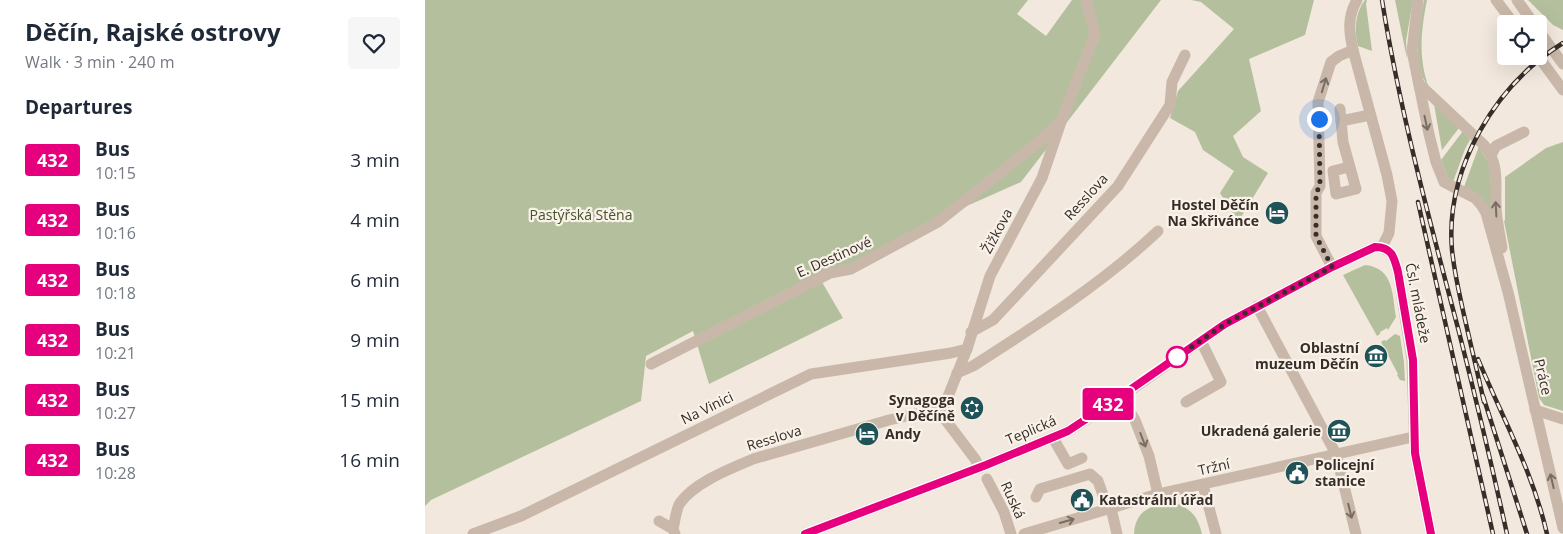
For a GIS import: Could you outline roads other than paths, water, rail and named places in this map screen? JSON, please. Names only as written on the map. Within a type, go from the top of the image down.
[{"type":"street","name":"Žižkova","points":[[941,414],[967,349],[990,276],[1042,178],[1062,118],[1095,34],[1086,0]]},
{"type":"street","points":[[1357,0],[1349,21],[1353,50],[1387,175],[1392,201],[1389,233],[1382,247]]},
{"type":"street","name":"Práce","points":[[1418,0],[1412,51],[1429,134],[1441,177],[1448,185],[1469,194],[1482,206],[1486,214],[1508,292],[1563,528]]},
{"type":"street","points":[[1496,0],[1507,15]]},
{"type":"street","points":[[1517,0],[1528,15]]},
{"type":"street","points":[[1547,42],[1563,64]]},
{"type":"street","points":[[1332,267],[1316,236],[1316,193],[1320,186],[1319,102],[1331,62],[1353,50]]},
{"type":"street","name":"Resslova","points":[[971,332],[993,320],[1118,186],[1170,105],[1172,82],[1185,55]]},
{"type":"street","points":[[1545,65],[1563,90]]},
{"type":"street","points":[[1419,84],[1490,149],[1525,132]]},
{"type":"street","points":[[1340,109],[1343,142],[1349,167]]},
{"type":"street","points":[[1341,121],[1370,115]]},
{"type":"street","name":"E. Destinové","points":[[651,364],[829,273],[851,269],[938,222],[1040,141],[1062,118]]},
{"type":"street","name":"Práce","points":[[1490,149],[1496,177],[1497,215],[1508,292]]},
{"type":"street","points":[[957,373],[973,366],[1064,306],[1125,261],[1159,231]]},
{"type":"street","name":"Teplická","points":[[805,534],[825,530],[1068,431],[1225,324],[1332,267],[1375,247],[1382,247]]},
{"type":"street","name":"Čsl. mládeže","points":[[1382,247],[1390,252],[1394,258],[1410,338],[1414,379],[1413,438],[1431,534]]},
{"type":"street","points":[[1257,306],[1336,454],[1356,534]]},
{"type":"street","points":[[1186,402],[1221,382],[1201,341]]},
{"type":"street","name":"Na Vinici","points":[[473,534],[521,516],[811,374],[967,349]]},
{"type":"street","points":[[1121,396],[1135,420],[1149,456],[1158,494]]},
{"type":"street","name":"Resslova","points":[[674,531],[679,504],[694,489],[753,459],[889,420],[934,410],[941,414]]},
{"type":"street","points":[[1535,410],[1563,419]]},
{"type":"street","points":[[941,414],[980,468]]},
{"type":"street","points":[[1053,438],[1068,464],[1082,458]]},
{"type":"street","name":"Tržní","points":[[1024,534],[1158,494],[1413,438]]},
{"type":"street","points":[[1036,497],[1040,489],[1090,474],[1098,481],[1117,534]]},
{"type":"street","name":"Ruská","points":[[987,479],[1004,512],[1011,534]]},
{"type":"street","points":[[1203,485],[1216,534]]},
{"type":"street","points":[[659,521],[674,531]]},
{"type":"railway","points":[[1382,0],[1407,125],[1472,382],[1507,534]]},
{"type":"railway","points":[[1484,402],[1456,278],[1452,250],[1452,220],[1457,189],[1466,160],[1479,132],[1496,106],[1516,82],[1538,61],[1563,43]]},
{"type":"railway","points":[[1418,202],[1493,534]]},
{"type":"railway","points":[[1478,359],[1534,489],[1547,534]]},
{"type":"railway","points":[[1483,396],[1527,534]]},
{"type":"place","name":"Hostel Děčín Na Skřivánce","points":[[1277,213]]},
{"type":"place","name":"Oblastní muzeum Děčín","points":[[1376,356]]},
{"type":"place","name":"Synagoga v Děčíně","points":[[972,408]]},
{"type":"place","name":"Ukradená galerie","points":[[1339,431]]},
{"type":"place","name":"Andy","points":[[867,434]]},
{"type":"place","name":"Policejní stanice","points":[[1297,473]]},
{"type":"place","name":"Katastrální úřad","points":[[1082,500]]},
{"type":"park label","name":"Pastýřská Stěna","points":[[581,215]]}]
